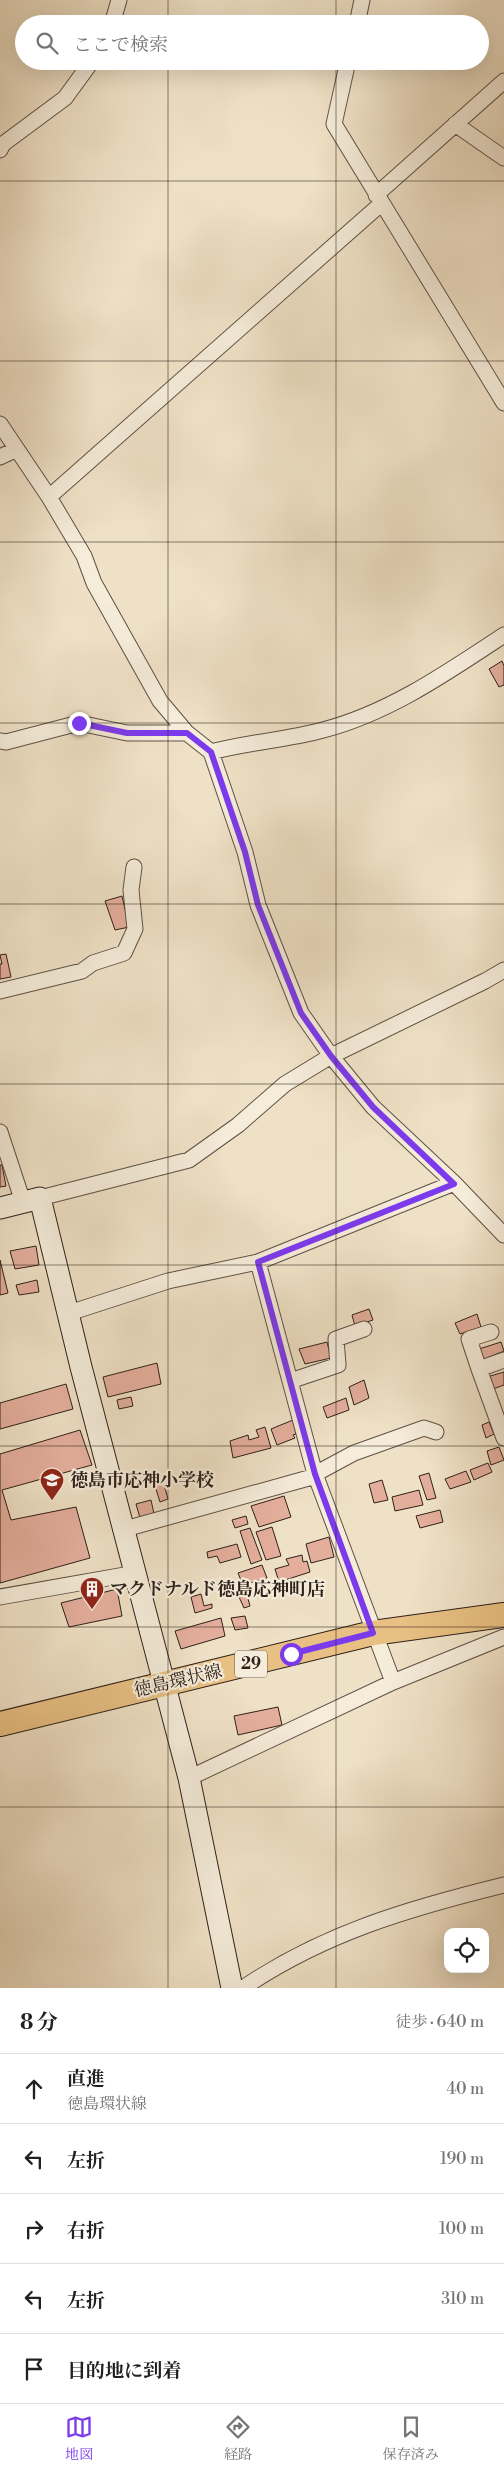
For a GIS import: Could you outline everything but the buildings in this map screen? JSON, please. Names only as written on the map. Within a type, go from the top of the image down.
[{"type":"main road","name":"徳島環状線","points":[[0,1724],[373,1633],[504,1615]]},
{"type":"street","points":[[115,15],[119,0]]},
{"type":"street","points":[[359,15],[362,0]]},
{"type":"street","points":[[0,150],[3,144],[65,98],[85,70]]},
{"type":"street","points":[[346,70],[334,124],[504,403]]},
{"type":"street","points":[[49,497],[379,199],[456,124],[504,81]]},
{"type":"street","points":[[456,124],[504,158]]},
{"type":"street","points":[[0,424],[49,497],[84,556],[94,584],[160,700],[187,733],[211,752],[245,852],[258,905],[301,1013],[331,1056],[373,1107],[454,1184],[504,1235]]},
{"type":"street","points":[[0,457],[16,449]]},
{"type":"street","points":[[211,752],[322,731],[355,720],[406,696],[504,635]]},
{"type":"street","points":[[0,741],[6,742],[79,723],[127,733],[187,733]]},
{"type":"street","points":[[0,990],[82,971],[92,963],[124,953],[135,929],[131,890],[134,866]]},
{"type":"street","points":[[0,1208],[189,1160],[238,1125],[285,1084],[331,1056],[504,970]]},
{"type":"street","points":[[0,1132],[32,1200],[69,1313],[189,1778],[232,1988]]},
{"type":"street","points":[[69,1313],[168,1282],[258,1262],[454,1184]]},
{"type":"street","points":[[258,1262],[315,1475],[393,1682]]},
{"type":"street","points":[[290,1381],[338,1365],[336,1339],[364,1328]]},
{"type":"street","points":[[490,1332],[469,1339],[479,1369],[497,1398],[503,1431]]},
{"type":"street","points":[[479,1369],[504,1360]]},
{"type":"street","points":[[125,1528],[315,1475],[354,1453],[424,1428],[436,1432]]},
{"type":"street","points":[[0,1597],[136,1573]]},
{"type":"street","points":[[189,1778],[393,1682],[504,1637]]},
{"type":"street","points":[[243,1988],[267,1972],[346,1932],[429,1904],[504,1885]]},
{"type":"place","name":"徳島市応神小学校","points":[[52,1501]]},
{"type":"place","name":"マクドナルド徳島応神町店","points":[[92,1610]]},
{"type":"route","points":[[79,723],[127,733],[187,733],[211,752],[245,852],[258,905],[301,1013],[331,1056],[373,1107],[454,1184],[258,1262],[315,1474],[373,1633],[291,1654]]}]
